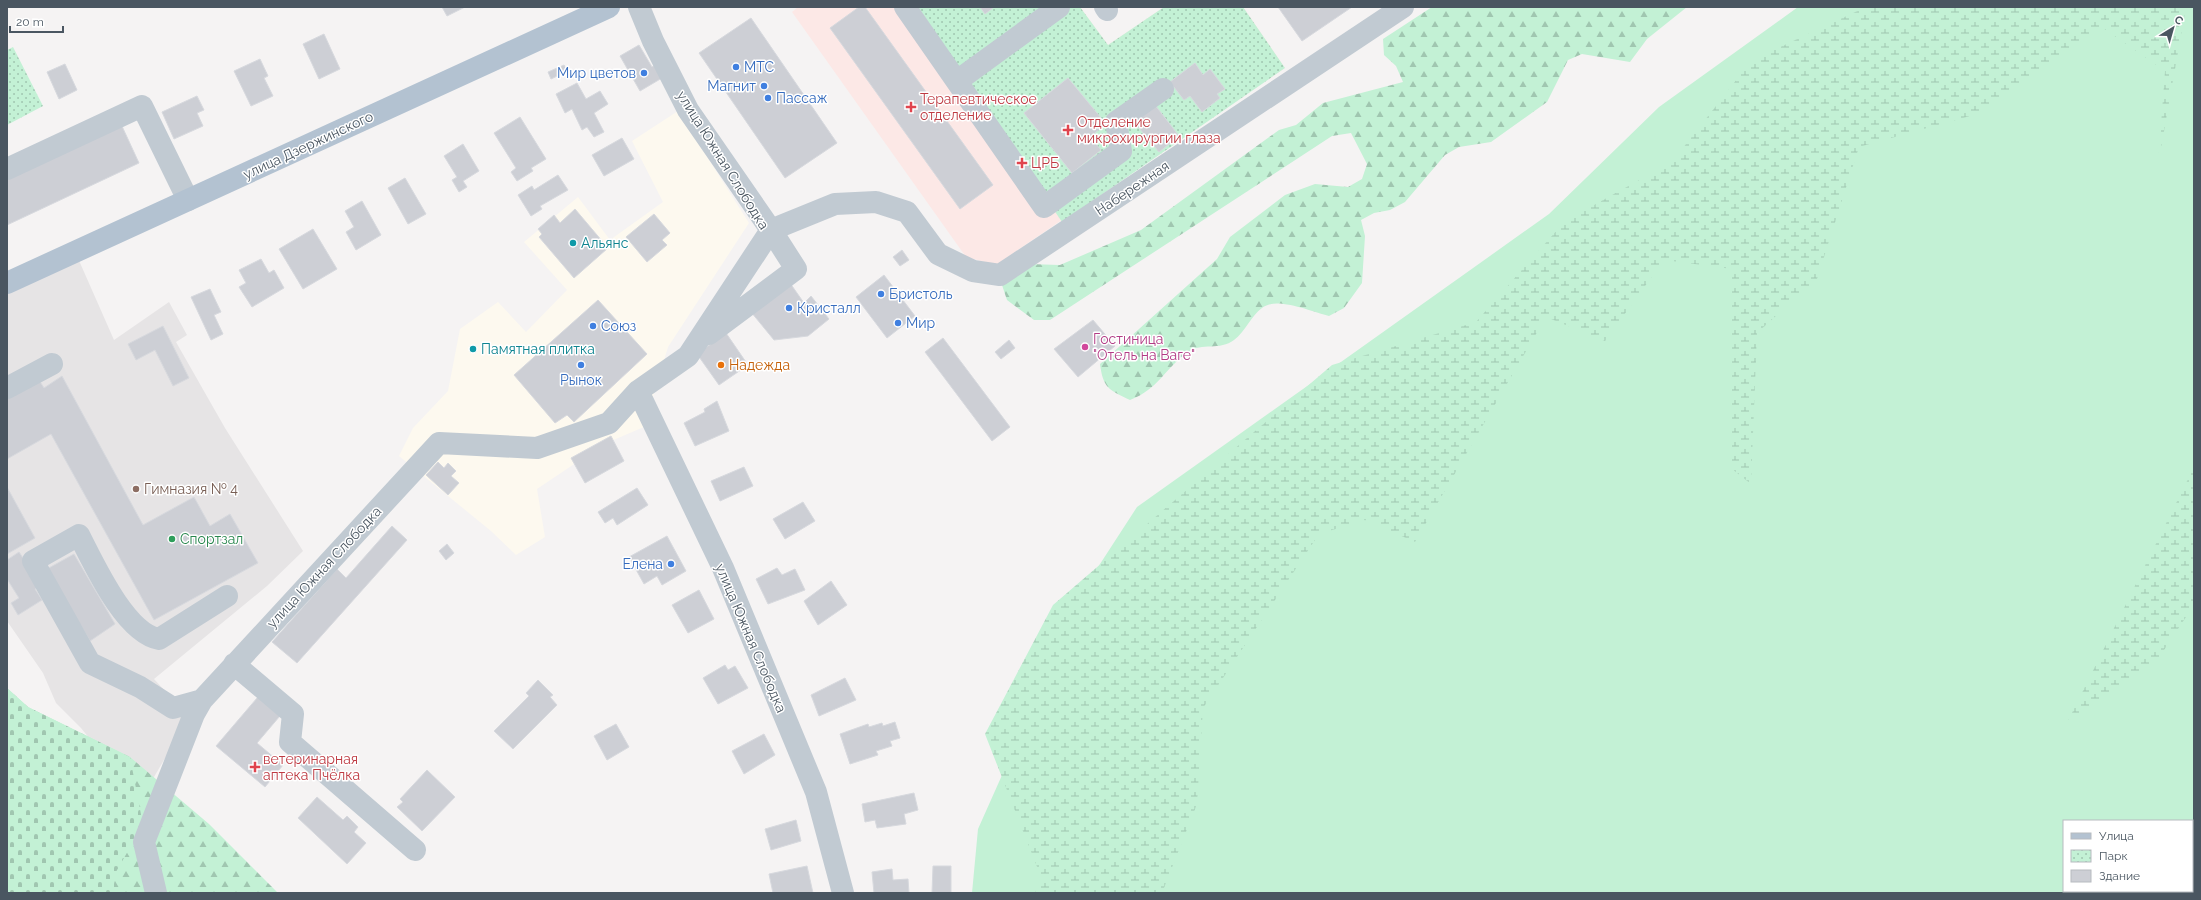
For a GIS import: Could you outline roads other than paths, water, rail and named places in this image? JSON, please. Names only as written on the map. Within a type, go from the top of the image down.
[{"type":"main road","name":"улица Дзержинского","points":[[7,283],[609,7]]},
{"type":"street","name":"улица Южная Слободка","points":[[156,893],[144,842],[194,714],[202,700],[439,443],[537,448],[609,423],[638,391],[688,356],[771,230],[688,110],[653,42],[639,7]]},
{"type":"street","points":[[905,7],[1044,207],[1121,151],[1116,122],[1163,89]]},
{"type":"street","points":[[957,81],[1059,7]]},
{"type":"street","name":"Набережная","points":[[771,230],[835,204],[876,202],[907,212],[938,254],[972,271],[1000,275],[1403,7]]},
{"type":"street","points":[[7,169],[142,106],[188,200]]},
{"type":"street","points":[[698,342],[796,270],[771,230]]},
{"type":"street","points":[[7,388],[52,364]]},
{"type":"street","name":"улица Южная Слободка","points":[[638,391],[723,568],[816,792],[843,893]]},
{"type":"street","points":[[202,700],[173,708],[140,687],[90,663],[32,561],[79,535],[119,609],[151,638],[159,639],[227,596]]},
{"type":"street","points":[[234,664],[293,714],[290,742],[415,850]]},
{"type":"place","name":"МТС","points":[[736,67]]},
{"type":"place","name":"Мир цветов","points":[[644,73]]},
{"type":"place","name":"Магнит","points":[[764,86]]},
{"type":"place","name":"Пассаж","points":[[768,98]]},
{"type":"place","name":"Терапевтическое отделение","points":[[911,107]]},
{"type":"place","name":"Отделение микрохирургии глаза","points":[[1068,130]]},
{"type":"place","name":"ЦРБ","points":[[1022,163]]},
{"type":"place","name":"Альянс","points":[[573,243]]},
{"type":"place","name":"Бристоль","points":[[881,294]]},
{"type":"place","name":"Кристалл","points":[[789,308]]},
{"type":"place","name":"Мир","points":[[898,323]]},
{"type":"place","name":"Союз","points":[[593,326]]},
{"type":"place","name":"Гостиница \"Отель на Ваге\"","points":[[1085,347]]},
{"type":"place","name":"Памятная плитка","points":[[473,349]]},
{"type":"place","name":"Рынок","points":[[581,365]]},
{"type":"place","name":"Надежда","points":[[721,365]]},
{"type":"place","name":"Гимназия № 4","points":[[136,489]]},
{"type":"place","name":"Спортзал","points":[[172,539]]},
{"type":"place","name":"Елена","points":[[671,564]]},
{"type":"place","name":"ветеринарная аптека Пчёлка","points":[[255,767]]}]
